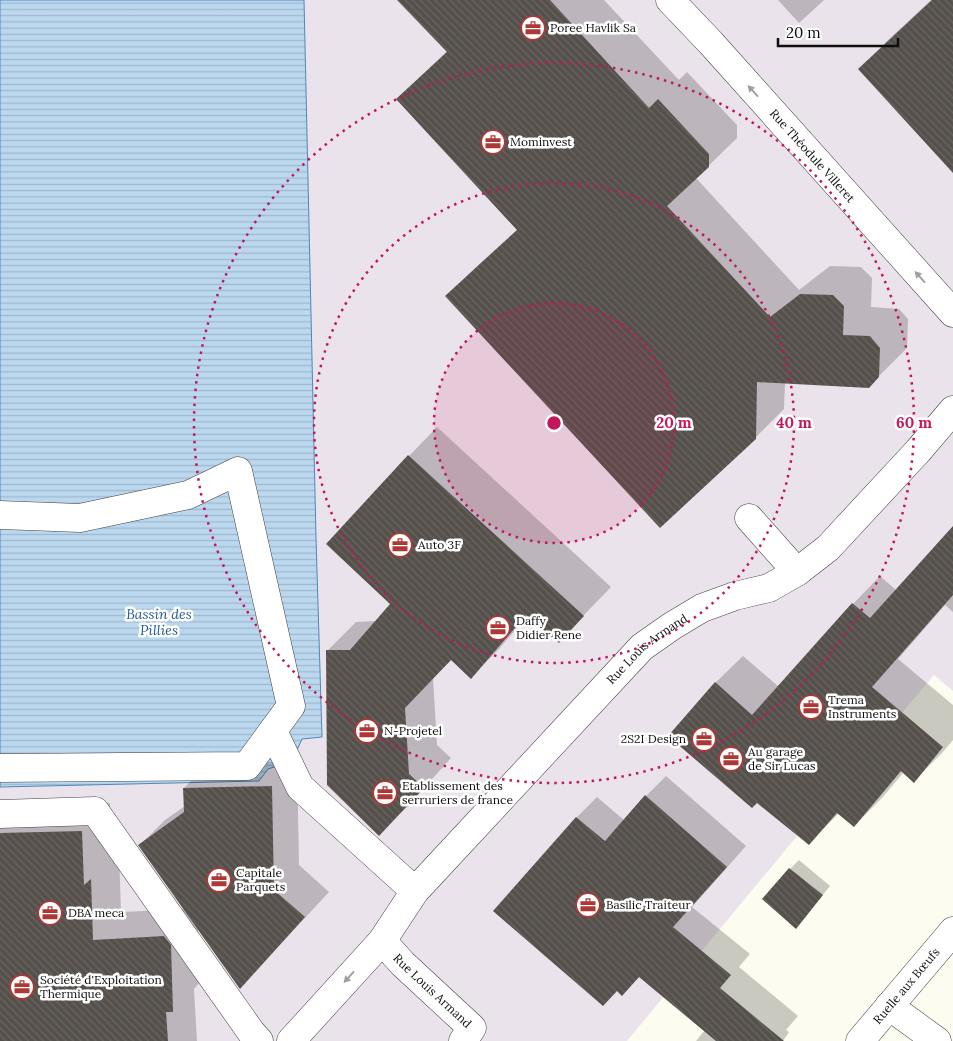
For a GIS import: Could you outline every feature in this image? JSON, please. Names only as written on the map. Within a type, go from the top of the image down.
[{"type":"street","name":"Rue Théodule Villeret","points":[[670,0],[711,43],[953,313]]},
{"type":"street","name":"Rue Louis Armand","points":[[291,1041],[382,941],[415,891],[642,647],[702,608],[735,596],[769,588],[797,572],[828,548],[918,451],[953,410]]},
{"type":"street","points":[[0,515],[80,518],[188,495],[238,471],[290,706],[247,766],[0,768]]},
{"type":"street","points":[[749,518],[797,572]]},
{"type":"street","points":[[272,731],[300,787],[415,891]]},
{"type":"street","points":[[0,814],[94,811],[259,1041]]},
{"type":"street","name":"Ruelle aux Bœufs","points":[[860,1041],[953,931]]},
{"type":"street","name":"Rue Louis Armand","points":[[382,941],[403,964],[472,1028],[463,1041]]},
{"type":"street","points":[[889,1006],[937,1041]]},
{"type":"shaded area","points":[[304,0],[953,0],[953,691],[934,675],[627,1041],[0,1041],[0,787],[259,781],[268,769],[292,761],[302,738],[322,737]]},
{"type":"water","name":"Bassin des Pillies","points":[[0,0],[304,0],[322,737],[302,739],[292,761],[268,769],[259,781],[0,787]]},
{"type":"building","points":[[397,0],[550,0],[649,108],[658,99],[709,154],[709,167],[667,206],[770,317],[800,294],[833,295],[844,306],[843,335],[870,336],[880,348],[879,377],[869,388],[757,382],[756,439],[660,528],[445,296],[517,230],[396,99],[447,52]]},
{"type":"building","points":[[932,0],[953,0],[953,173],[858,69]]},
{"type":"building","points":[[408,455],[584,616],[559,643],[526,615],[471,679],[451,660],[405,708],[409,774],[424,788],[379,836],[327,785],[326,650],[350,650],[390,604],[326,544]]},
{"type":"building","points":[[953,526],[953,595],[872,687],[943,747],[914,783],[901,771],[854,827],[837,813],[809,845],[757,803],[752,808],[668,736],[715,682],[752,715],[852,603],[870,618]]},
{"type":"building","points":[[272,786],[274,890],[305,917],[240,989],[138,845],[184,812],[183,788]]},
{"type":"building","points":[[645,795],[727,867],[673,927],[731,975],[720,988],[784,1041],[716,1041],[639,977],[622,996],[617,991],[603,1006],[493,911],[576,817],[605,841]]},
{"type":"building","points":[[82,831],[84,885],[91,879],[93,940],[164,936],[171,945],[173,1012],[166,1012],[168,1041],[0,1041],[0,833]]},
{"type":"building","points":[[789,868],[823,895],[796,929],[762,899]]},
{"type":"place","name":"Poree Havlik Sa","points":[[533,28]]},
{"type":"place","name":"Mominvest","points":[[493,142]]},
{"type":"place","name":"Auto 3F","points":[[400,545]]},
{"type":"place","name":"Daffy Didier Rene","points":[[498,628]]},
{"type":"place","name":"Trema Instruments","points":[[811,707]]},
{"type":"place","name":"N-Projetel","points":[[367,731]]},
{"type":"place","name":"2S2I Design","points":[[704,739]]},
{"type":"place","name":"Au garage de Sir Lucas","points":[[731,759]]},
{"type":"place","name":"Etablissement des serruriers de france","points":[[385,793]]},
{"type":"place","name":"Capitale Parquets","points":[[219,880]]},
{"type":"place","name":"Basilic Traiteur","points":[[588,905]]},
{"type":"place","name":"DBA meca","points":[[50,913]]},
{"type":"place","name":"Société d'Exploitation Thermique","points":[[22,987]]}]
